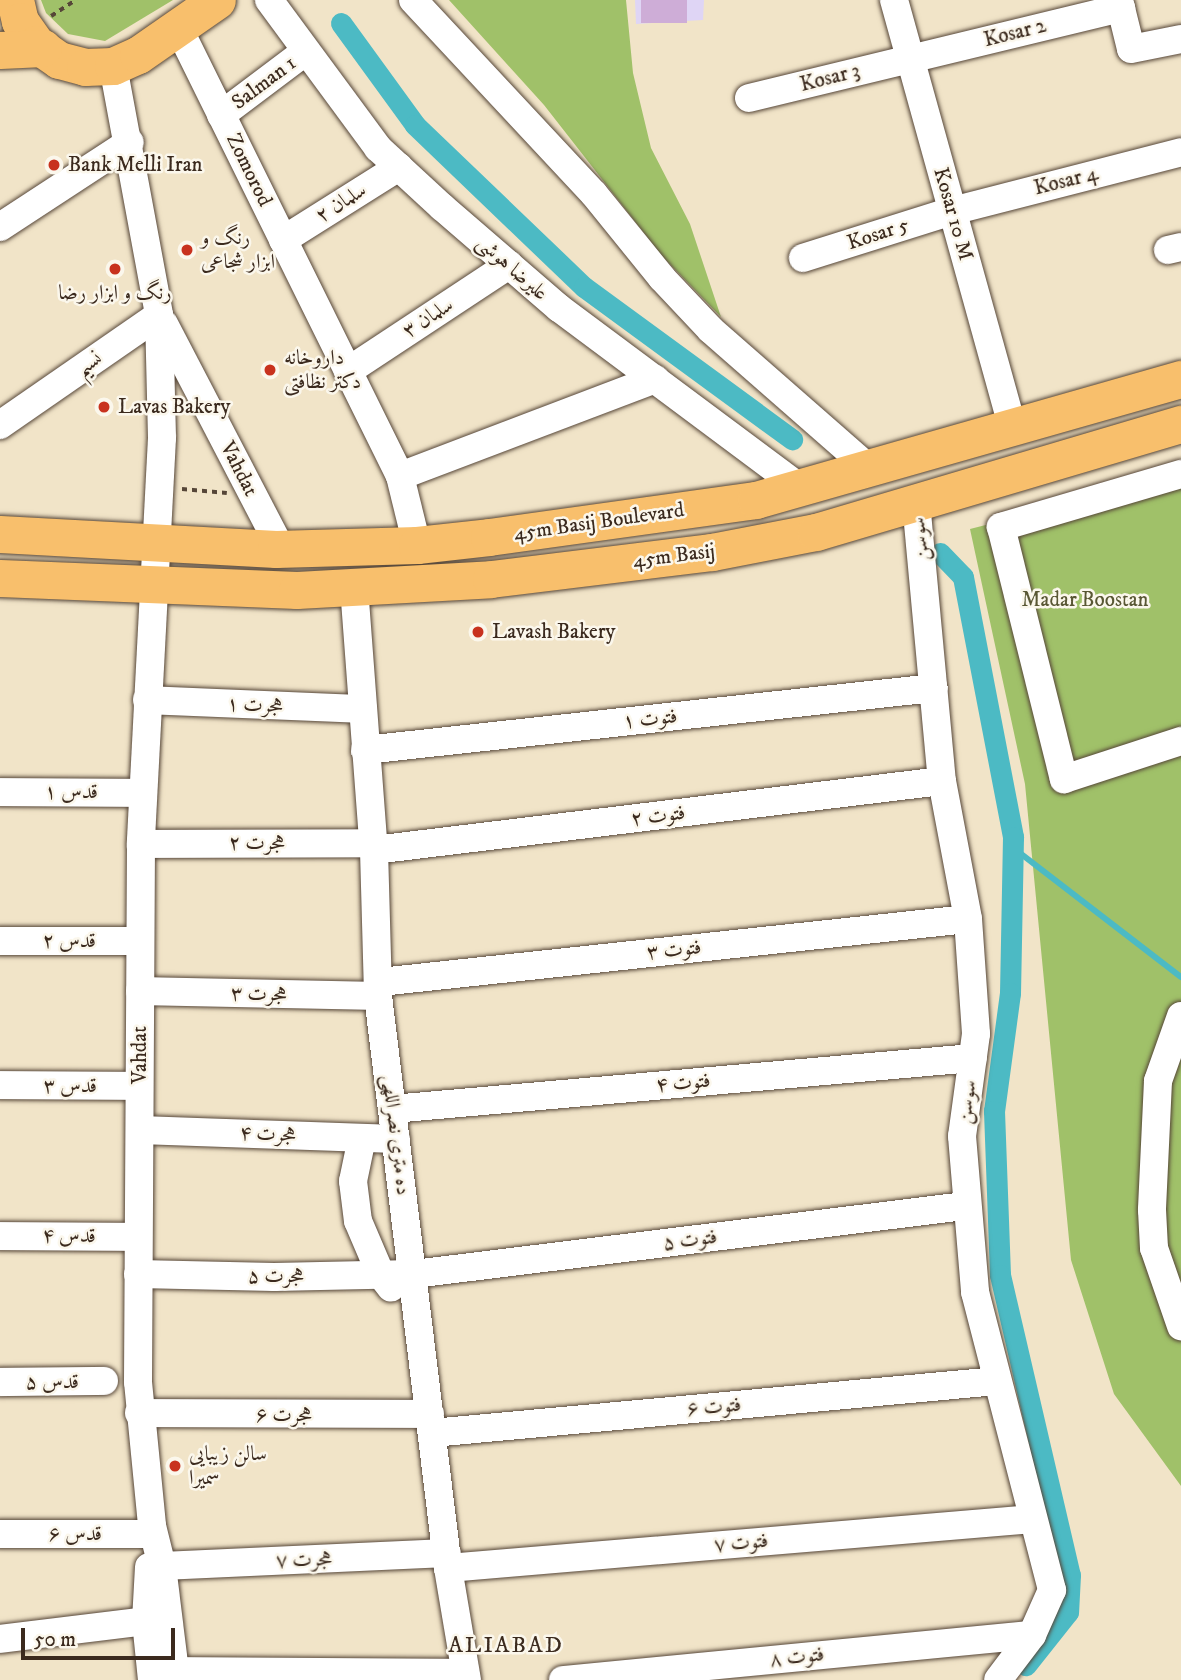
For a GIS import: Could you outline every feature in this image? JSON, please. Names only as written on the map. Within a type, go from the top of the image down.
[{"type":"main road","points":[[15,0],[20,21],[43,48],[59,60],[85,67],[113,66],[138,55],[217,0]]},
{"type":"main road","points":[[0,50],[43,48]]},
{"type":"main road","name":"45m Basij Boulevard","points":[[0,534],[281,549],[416,545],[489,537],[756,500],[1181,379]]},
{"type":"main road","name":"45m Basij","points":[[151,584],[354,587],[491,579],[775,542],[1181,424]]},
{"type":"main road","points":[[489,537],[491,579]]},
{"type":"main road","points":[[0,578],[151,584]]},
{"type":"street","name":"علیرضا هوشی","points":[[269,0],[378,148],[398,167],[509,265],[802,489]]},
{"type":"street","points":[[413,0],[594,194],[662,278],[711,330],[870,469]]},
{"type":"street","name":"Kosar 10 M","points":[[894,0],[1013,428]]},
{"type":"street","points":[[1120,4],[1132,49],[1181,39]]},
{"type":"street","name":"Kosar 2","points":[[910,59],[1120,4]]},
{"type":"street","name":"Zomorod","points":[[178,27],[400,477],[416,545]]},
{"type":"street","name":"Salman 1","points":[[221,115],[306,51]]},
{"type":"street","name":"Kosar 3","points":[[749,98],[910,59]]},
{"type":"street","name":"Vahdat","points":[[113,66],[130,142],[159,315],[160,488],[151,584],[142,793],[138,1274],[139,1413],[151,1530],[146,1621],[168,1677]]},
{"type":"street","points":[[0,227],[130,142]]},
{"type":"street","name":"Kosar 4","points":[[952,211],[1181,152]]},
{"type":"street","name":"سلمان ۲","points":[[283,240],[398,167]]},
{"type":"street","name":"Kosar 5","points":[[803,258],[952,211]]},
{"type":"street","name":"سلمان ۳","points":[[348,371],[509,265]]},
{"type":"street","name":"Vahdat","points":[[159,315],[281,549]]},
{"type":"street","name":"نسیم","points":[[9,419],[159,315]]},
{"type":"street","points":[[400,477],[655,379]]},
{"type":"street","points":[[1181,474],[1001,527],[1064,779],[1181,741]]},
{"type":"street","name":"سوسن","points":[[916,502],[943,781],[968,919],[976,1034],[962,1136],[965,1206],[975,1293],[1052,1590],[1032,1635],[998,1680]]},
{"type":"street","name":"ده متری نصراللهی","points":[[354,587],[374,846],[379,989],[448,1561],[466,1677]]},
{"type":"street","name":"فتوت ۱","points":[[365,750],[934,688]]},
{"type":"street","name":"هجرت ۱","points":[[148,700],[363,709]]},
{"type":"street","name":"فتوت ۲","points":[[374,846],[943,781]]},
{"type":"street","name":"قدس ۱","points":[[0,792],[142,793]]},
{"type":"street","name":"هجرت ۲","points":[[141,844],[374,846]]},
{"type":"street","name":"فتوت ۳","points":[[379,989],[968,919]]},
{"type":"street","name":"قدس ۲","points":[[0,942],[139,941]]},
{"type":"street","name":"هجرت ۳","points":[[140,991],[379,989]]},
{"type":"street","points":[[1181,1016],[1158,1081],[1152,1210],[1153,1248],[1181,1326]]},
{"type":"street","name":"فتوت ۴","points":[[392,1109],[973,1058]]},
{"type":"street","name":"قدس ۳","points":[[0,1086],[139,1086]]},
{"type":"street","name":"هجرت ۴","points":[[140,1130],[396,1139]]},
{"type":"street","points":[[362,1138],[353,1181],[358,1221],[381,1275],[419,1322]]},
{"type":"street","name":"فتوت ۵","points":[[414,1274],[965,1206]]},
{"type":"street","name":"قدس ۴","points":[[0,1236],[138,1237]]},
{"type":"street","name":"هجرت ۵","points":[[138,1274],[414,1274]]},
{"type":"street","name":"قدس ۵","points":[[0,1382],[104,1381]]},
{"type":"street","name":"فتوت ۶","points":[[431,1424],[997,1381]]},
{"type":"street","name":"هجرت ۶","points":[[139,1413],[431,1424]]},
{"type":"street","name":"فتوت ۷","points":[[448,1561],[1033,1519]]},
{"type":"street","name":"Vahdat","points":[[151,1530],[162,1566],[168,1677]]},
{"type":"street","name":"قدس ۶","points":[[0,1535],[151,1530]]},
{"type":"street","name":"هجرت ۷","points":[[162,1566],[448,1561]]},
{"type":"street","points":[[0,1639],[146,1621]]},
{"type":"street","name":"فتوت ۸","points":[[563,1680],[1032,1635]]},
{"type":"street","points":[[168,1677],[466,1677]]},
{"type":"path","points":[[160,488],[253,495]]},
{"type":"shaded area","points":[[635,0],[704,0],[703,20],[636,24]]},
{"type":"green space","points":[[41,0],[173,0],[105,41],[68,34],[46,13]]},
{"type":"green space","points":[[449,0],[626,0],[633,73],[651,148],[690,224],[721,317],[662,256],[544,105]]},
{"type":"green space","name":"Madar Boostan","points":[[1181,475],[1181,1486],[1114,1394],[1071,1260],[1025,784],[970,529]]},
{"type":"building","points":[[641,0],[687,0],[687,23],[641,23]]},
{"type":"waterway","points":[[341,23],[415,125],[584,287],[792,439]]},
{"type":"waterway","points":[[940,553],[963,577],[1013,837],[1010,993],[994,1111],[1000,1275],[1070,1575],[1068,1612],[1026,1665]]},
{"type":"waterway","points":[[1012,847],[1181,977]]},
{"type":"place","name":"Bank Melli Iran","points":[[54,165]]},
{"type":"place","name":"رنگ و ابزار شجاعی","points":[[187,250]]},
{"type":"place","name":"رنگ و ابزار رضا","points":[[115,269]]},
{"type":"place","name":"داروخانه دکتر نظافتی","points":[[270,370]]},
{"type":"place","name":"Lavas Bakery","points":[[104,407]]},
{"type":"place","name":"Lavash Bakery","points":[[478,632]]},
{"type":"place","name":"سالن زیبایی سمیرا","points":[[175,1466]]},
{"type":"district","name":"ALIABAD","points":[[506,1646]]}]
